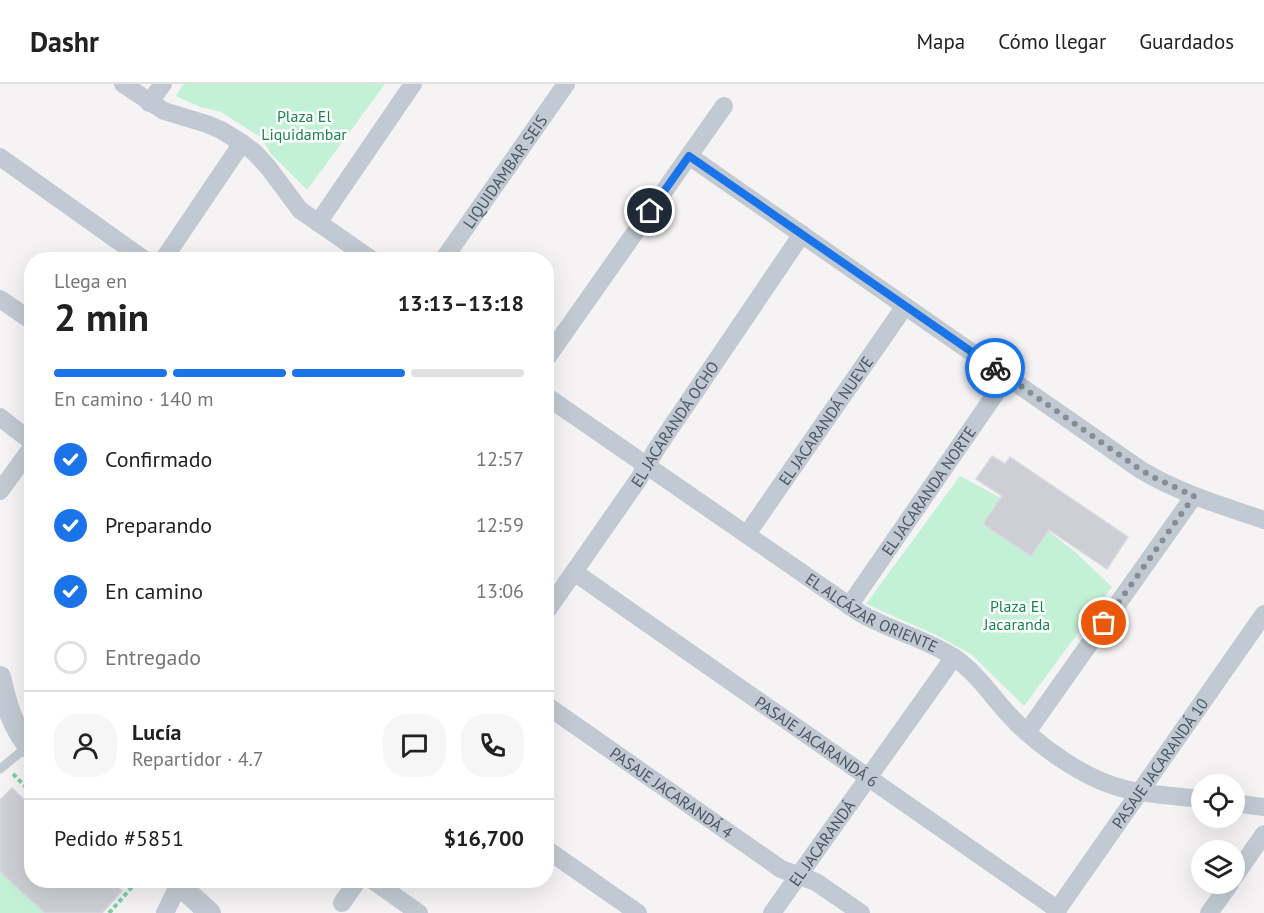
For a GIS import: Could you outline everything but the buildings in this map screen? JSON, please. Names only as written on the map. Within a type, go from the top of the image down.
[{"type":"street","points":[[123,84],[164,111],[221,130],[242,143],[268,167],[300,210],[360,252]]},
{"type":"street","points":[[149,103],[163,84]]},
{"type":"street","points":[[318,223],[413,84]]},
{"type":"street","name":"LIQUIDAMBAR SEIS","points":[[449,252],[566,84]]},
{"type":"street","points":[[554,348],[724,106]]},
{"type":"street","points":[[168,252],[242,143]]},
{"type":"street","points":[[689,156],[1141,470],[1161,482],[1194,496],[1264,520]]},
{"type":"street","points":[[0,157],[135,252]]},
{"type":"street","name":"EL JACARANDÁ OCHO","points":[[554,601],[802,234]]},
{"type":"street","points":[[0,299],[24,316]]},
{"type":"street","name":"EL JACARANDÁ NUEVE","points":[[747,534],[905,306]]},
{"type":"street","name":"EL JACARANDA NORTE","points":[[849,606],[1007,377]]},
{"type":"street","name":"EL ALCÁZAR ORIENTE","points":[[554,401],[648,464],[849,606],[872,620],[917,637],[954,657],[976,676],[1027,732],[1073,767],[1110,785],[1139,792],[1191,798]]},
{"type":"street","points":[[0,417],[24,436]]},
{"type":"street","points":[[0,490],[24,458]]},
{"type":"street","points":[[1027,732],[1194,496]]},
{"type":"street","name":"PASAJE JACARANDÁ 6","points":[[574,572],[1056,911]]},
{"type":"street","name":"PASAJE JACARANDÁ 10","points":[[1056,911],[1264,614]]},
{"type":"street","name":"EL JACARANDÁ","points":[[772,913],[954,657]]},
{"type":"street","points":[[0,677],[11,716],[24,738]]},
{"type":"street","name":"PASAJE JACARANDÁ 4","points":[[554,711],[781,869],[816,882],[861,913]]},
{"type":"street","points":[[1245,804],[1264,807]]},
{"type":"street","points":[[1245,861],[1264,834]]},
{"type":"street","points":[[554,855],[638,913]]},
{"type":"street","points":[[165,913],[175,888]]},
{"type":"street","points":[[184,888],[210,913]]},
{"type":"street","points":[[342,903],[352,888]]},
{"type":"street","points":[[383,888],[419,913]]},
{"type":"street","points":[[1209,913],[1223,894]]},
{"type":"lane","points":[[0,769],[24,752]]},
{"type":"path","points":[[109,913],[131,888]]},
{"type":"green space","name":"Plaza El Liquidambar","points":[[183,84],[385,84],[307,190],[271,154],[262,138],[221,112],[198,106],[176,96]]},
{"type":"green space","name":"Plaza El Jacaranda","points":[[960,476],[1001,498],[982,524],[1031,556],[1048,531],[1073,550],[1112,587],[1024,706],[971,654],[936,635],[866,604]]},
{"type":"green space","points":[[0,872],[45,913],[0,913]]},
{"type":"way so far","points":[[995,368],[1141,470],[1194,496],[1104,623]]},
{"type":"route","points":[[650,211],[689,156],[995,368]]}]
